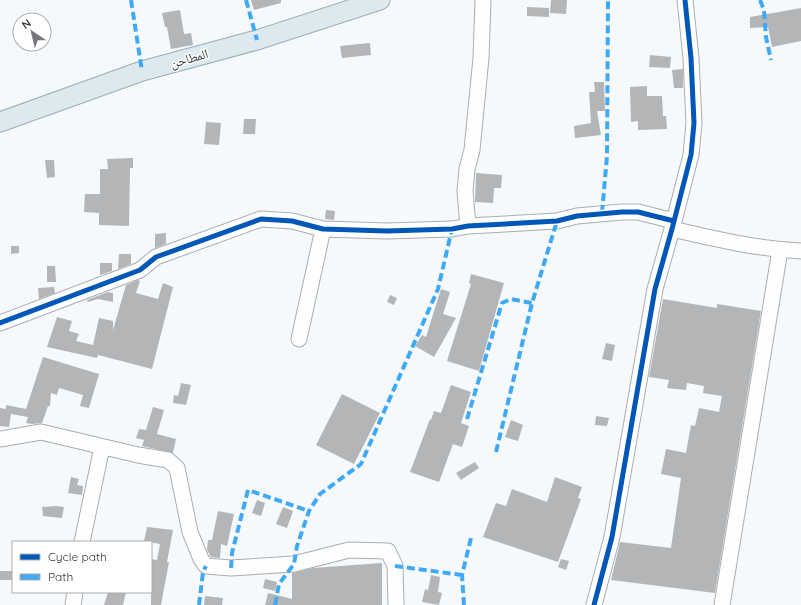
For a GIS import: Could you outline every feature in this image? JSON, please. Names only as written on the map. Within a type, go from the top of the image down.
[{"type":"main road","name":"المطاحن","points":[[0,122],[142,71],[257,40],[380,0]]},
{"type":"street","points":[[468,226],[465,191],[467,169],[472,150],[483,0]]},
{"type":"street","points":[[594,605],[612,537],[655,289],[691,155],[694,123],[691,58],[685,0]]},
{"type":"street","points":[[0,323],[140,270],[156,257],[261,219],[292,221],[323,229],[452,229],[468,226],[557,221],[577,216],[638,212],[673,225],[736,244],[780,250],[801,251]]},
{"type":"street","points":[[299,338],[323,229]]},
{"type":"street","points":[[722,605],[780,250]]},
{"type":"street","points":[[0,439],[41,432],[80,440],[102,447],[168,460],[177,468],[190,532],[201,559],[206,566],[231,568],[294,564],[349,550],[388,551],[395,566],[396,605]]},
{"type":"street","points":[[82,541],[102,447]]},
{"type":"street","points":[[73,605],[75,593]]},
{"type":"building","points":[[251,0],[281,0],[281,3],[254,10]]},
{"type":"building","points":[[551,0],[567,0],[566,14],[550,13]]},
{"type":"building","points":[[527,7],[549,8],[549,17],[527,16]]},
{"type":"building","points":[[801,8],[801,41],[772,47],[768,27],[750,28],[750,17]]},
{"type":"building","points":[[180,10],[184,34],[191,33],[193,45],[171,49],[167,27],[165,27],[162,13]]},
{"type":"building","points":[[370,43],[371,55],[342,58],[340,46]]},
{"type":"building","points":[[650,55],[671,57],[670,68],[649,67]]},
{"type":"building","points":[[683,69],[683,88],[674,88],[672,70]]},
{"type":"building","points":[[594,82],[604,82],[605,111],[597,111],[601,135],[575,138],[574,126],[591,123],[589,92],[595,92]]},
{"type":"building","points":[[647,86],[647,96],[662,96],[663,116],[666,116],[667,129],[638,130],[638,121],[631,122],[630,87]]},
{"type":"building","points":[[244,119],[256,119],[255,134],[243,134]]},
{"type":"building","points":[[206,122],[221,123],[219,145],[204,144]]},
{"type":"building","points":[[133,158],[133,168],[130,168],[129,226],[99,225],[99,213],[84,212],[85,194],[100,194],[100,169],[108,169],[107,159]]},
{"type":"building","points":[[45,160],[54,160],[55,177],[47,178]]},
{"type":"building","points":[[476,173],[502,175],[501,188],[494,188],[493,203],[475,202]]},
{"type":"building","points":[[326,210],[335,211],[334,220],[325,219]]},
{"type":"building","points":[[166,233],[166,244],[155,248],[155,234]]},
{"type":"building","points":[[11,246],[19,246],[19,253],[11,254]]},
{"type":"building","points":[[119,254],[131,254],[131,264],[118,269]]},
{"type":"building","points":[[100,263],[112,263],[112,271],[100,275]]},
{"type":"building","points":[[47,266],[55,266],[56,282],[47,282]]},
{"type":"building","points":[[471,274],[504,283],[479,371],[447,361],[471,284],[469,283]]},
{"type":"building","points":[[138,280],[140,281],[136,293],[158,299],[163,283],[173,287],[152,369],[98,355],[97,358],[47,347],[57,317],[72,321],[69,331],[79,334],[76,341],[93,345],[99,318],[113,321],[113,330],[126,285]]},
{"type":"building","points":[[54,287],[55,293],[39,299],[38,288]]},
{"type":"building","points":[[441,289],[450,292],[443,314],[456,318],[434,357],[415,346],[422,335],[426,337]]},
{"type":"building","points":[[108,292],[113,293],[113,302],[98,299],[88,302],[87,300]]},
{"type":"building","points":[[390,295],[397,298],[394,305],[387,302]]},
{"type":"building","points":[[663,299],[717,308],[717,304],[761,311],[715,593],[611,580],[620,542],[671,548],[681,478],[661,474],[666,449],[686,453],[691,425],[695,426],[699,408],[719,412],[722,396],[703,393],[704,386],[687,383],[686,390],[667,388],[669,380],[649,377]]},
{"type":"building","points":[[606,343],[615,345],[612,361],[602,359]]},
{"type":"building","points":[[43,357],[99,374],[89,408],[80,406],[83,395],[59,388],[57,395],[51,393],[50,406],[48,406],[42,423],[26,423],[28,417],[11,414],[9,427],[0,426],[0,408],[6,409],[6,405],[26,409]]},
{"type":"building","points":[[181,383],[191,385],[186,405],[173,403],[174,395],[178,396]]},
{"type":"building","points":[[451,385],[471,392],[461,423],[469,426],[462,447],[453,444],[439,482],[410,472],[430,419],[431,420],[434,411],[441,413]]},
{"type":"building","points":[[342,394],[380,413],[354,464],[316,445]]},
{"type":"building","points":[[153,407],[164,410],[157,434],[176,439],[173,453],[142,446],[144,440],[136,438],[139,429],[146,430]]},
{"type":"building","points":[[596,416],[609,418],[607,426],[595,425]]},
{"type":"building","points":[[511,420],[523,425],[518,441],[505,437]]},
{"type":"building","points":[[475,462],[479,468],[461,480],[456,473]]},
{"type":"building","points":[[71,477],[79,479],[77,485],[83,486],[82,495],[68,493]]},
{"type":"building","points":[[555,477],[582,487],[578,498],[581,499],[558,562],[483,537],[496,503],[506,506],[512,489],[547,502]]},
{"type":"building","points":[[257,500],[265,503],[261,516],[252,513]]},
{"type":"building","points":[[42,507],[64,507],[62,518],[43,516]]},
{"type":"building","points":[[283,507],[293,511],[287,528],[276,524]]},
{"type":"building","points":[[218,511],[234,514],[227,546],[221,544],[220,558],[211,557],[207,550],[208,540],[212,540]]},
{"type":"building","points":[[147,527],[173,530],[161,605],[151,605],[152,559],[157,560],[160,544],[152,542],[152,541],[144,541]]},
{"type":"building","points":[[561,559],[569,561],[566,570],[558,567]]},
{"type":"building","points":[[382,563],[382,605],[265,605],[268,593],[292,599],[292,573],[313,568]]},
{"type":"building","points":[[0,571],[12,571],[12,580],[0,580]]},
{"type":"building","points":[[431,575],[440,577],[438,592],[442,593],[439,605],[422,602],[425,589],[428,590]]},
{"type":"building","points":[[265,579],[277,582],[275,591],[263,588]]},
{"type":"building","points":[[108,593],[126,593],[123,605],[104,605]]},
{"type":"building","points":[[205,596],[223,598],[222,605],[204,605]]},
{"type":"marked path","points":[[131,0],[142,71]]},
{"type":"marked path","points":[[246,0],[257,40]]},
{"type":"marked path","points":[[602,213],[607,156],[608,0]]},
{"type":"marked path","points":[[760,0],[764,10],[766,37],[771,60]]},
{"type":"marked path","points":[[496,452],[532,303],[557,221]]},
{"type":"marked path","points":[[275,605],[279,584],[294,564],[297,546],[309,511],[320,494],[361,464],[438,289],[452,229]]},
{"type":"marked path","points":[[467,419],[502,303],[511,299],[532,303]]},
{"type":"marked path","points":[[231,568],[232,553],[248,490],[309,511]]},
{"type":"marked path","points":[[464,605],[462,575],[471,538]]},
{"type":"marked path","points":[[199,605],[203,572],[206,566]]},
{"type":"marked path","points":[[395,566],[462,575]]},
{"type":"cycle path","points":[[594,605],[612,537],[655,289],[691,155],[694,123],[691,58],[685,0]]},
{"type":"cycle path","points":[[0,323],[140,270],[156,257],[261,219],[292,221],[323,229],[387,231],[452,229],[468,226],[557,221],[577,216],[622,212],[638,212],[674,221]]}]
